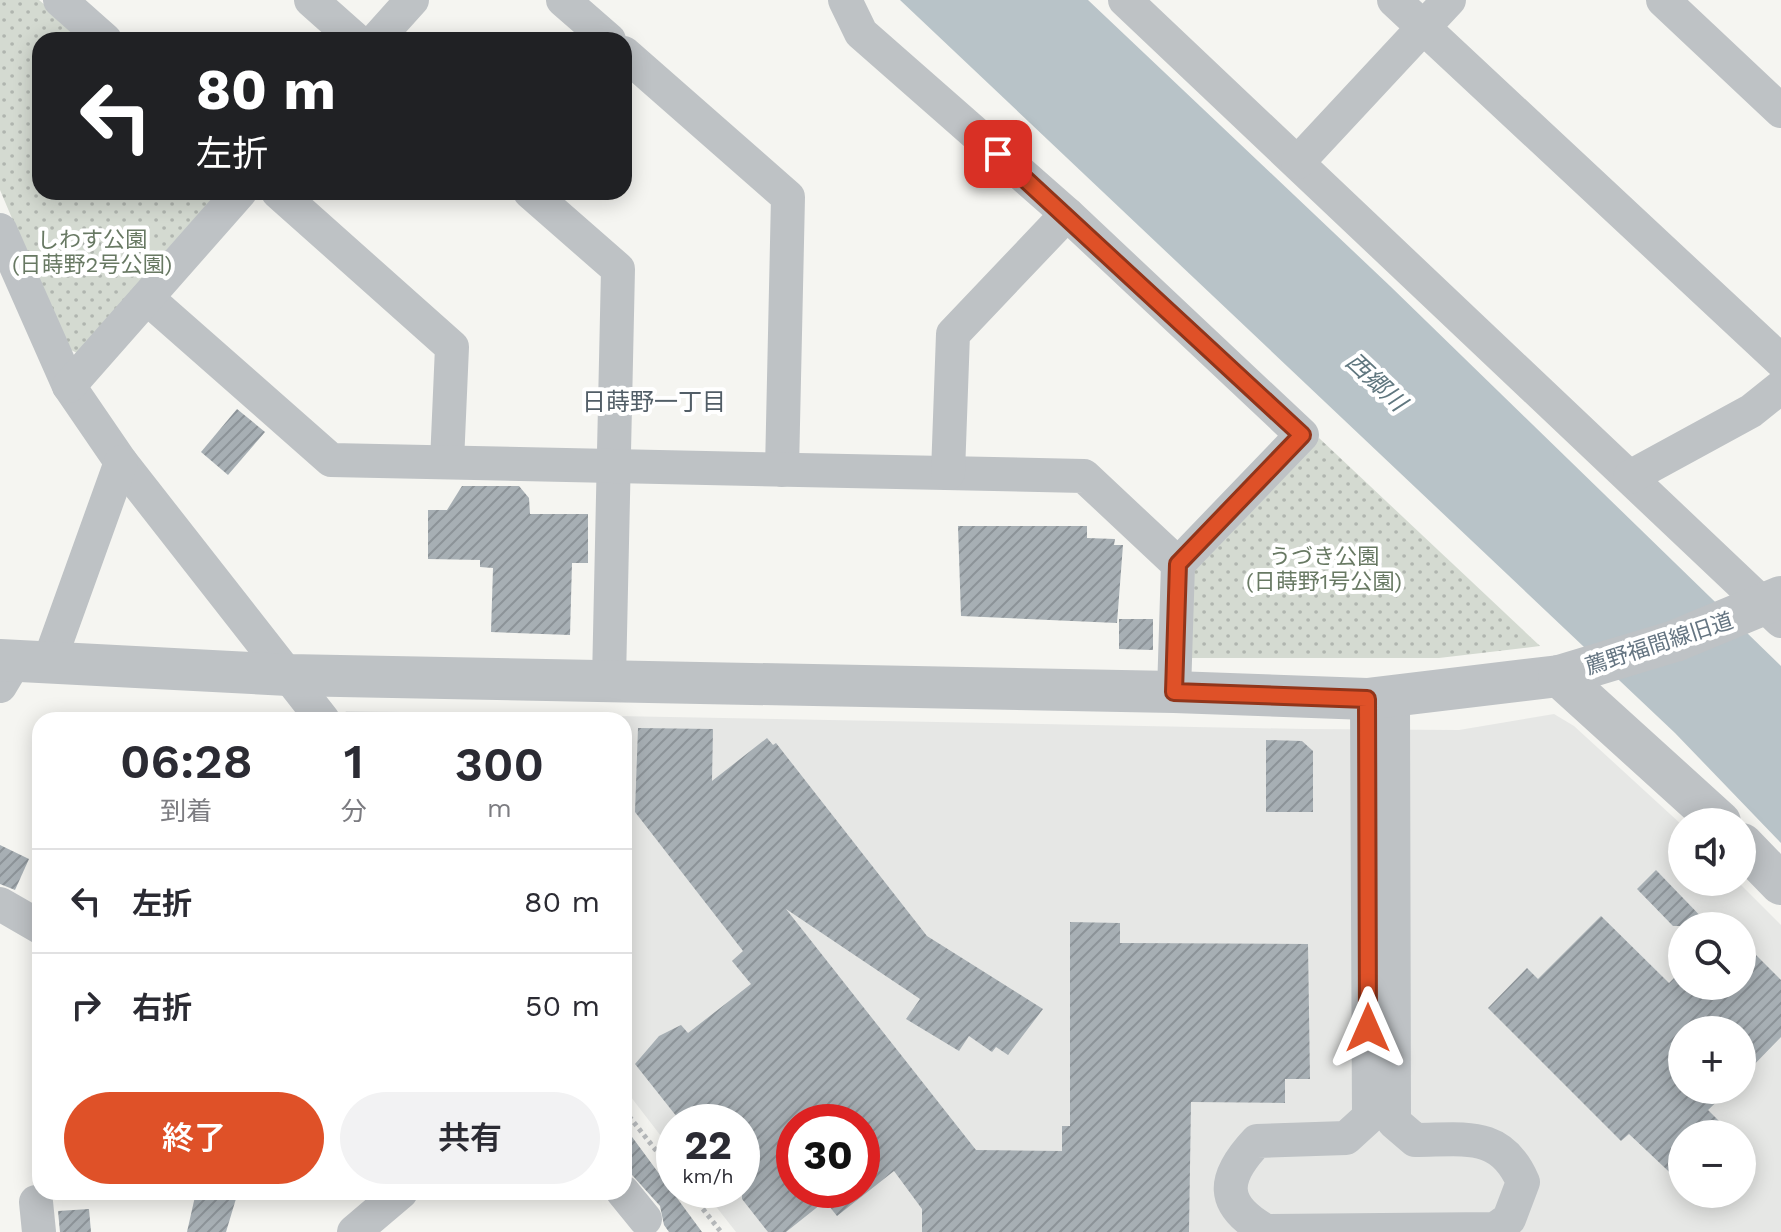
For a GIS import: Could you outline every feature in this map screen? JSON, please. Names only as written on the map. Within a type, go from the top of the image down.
[{"type":"street","points":[[60,0],[96,32]]},
{"type":"street","points":[[311,0],[347,32]]},
{"type":"street","points":[[383,32],[412,0]]},
{"type":"street","points":[[563,0],[600,32]]},
{"type":"street","points":[[845,0],[861,33],[1067,214],[1302,435],[1178,564],[1174,692]]},
{"type":"street","points":[[1125,0],[1769,610]]},
{"type":"street","points":[[1394,0],[1781,361]]},
{"type":"street","points":[[1298,162],[1449,0]]},
{"type":"street","points":[[1663,0],[1781,111]]},
{"type":"street","points":[[632,60],[788,197],[782,470]]},
{"type":"street","points":[[69,386],[233,200]]},
{"type":"street","points":[[287,200],[452,347],[447,462]]},
{"type":"street","points":[[539,200],[618,269],[609,680]]},
{"type":"street","points":[[948,473],[953,334],[1067,214]]},
{"type":"street","points":[[0,230],[69,386],[121,462],[317,712]]},
{"type":"street","points":[[147,298],[331,460],[1084,476],[1178,564]]},
{"type":"street","points":[[1630,477],[1751,411],[1781,387]]},
{"type":"street","points":[[121,462],[16,667],[1380,699],[1576,671]]},
{"type":"street","name":"薦野福間線旧道","points":[[1707,808],[1576,671],[1769,610]]},
{"type":"street","points":[[1380,699],[1394,1122],[1415,1140],[1475,1140],[1495,1147],[1514,1160],[1523,1182],[1509,1219],[1495,1229],[1266,1231],[1247,1220],[1232,1201],[1230,1179],[1239,1160],[1257,1141],[1346,1138],[1369,1117],[1380,699]]},
{"type":"street","points":[[1756,858],[1781,884]]},
{"type":"street","points":[[0,904],[32,922]]},
{"type":"street","points":[[354,1232],[392,1200]]},
{"type":"path","points":[[632,1120],[656,1150]]},
{"type":"path","points":[[702,1208],[721,1232]]},
{"type":"shaded area","points":[[1554,714],[1574,726],[1668,812],[1668,896],[1752,896],[1781,925],[1781,1232],[736,1232],[717,1208],[760,1208],[760,1104],[656,1104],[656,1130],[632,1098],[632,716],[1459,730]]},
{"type":"green space","name":"しわす公園 (日蒔野2号公園)","points":[[0,0],[39,0],[77,32],[32,32],[32,200],[218,200],[81,355],[67,348],[0,190]]},
{"type":"green space","name":"うづき公園 (日蒔野1号公園)","points":[[1319,438],[1540,646],[1439,658],[1190,658],[1189,577],[1199,560]]},
{"type":"water","name":"西郷川","points":[[900,0],[1088,0],[1390,286],[1781,666],[1781,843],[1756,817],[1756,808],[1747,808],[1675,733]]},
{"type":"building","points":[[237,409],[265,432],[228,475],[201,452]]},
{"type":"building","points":[[462,486],[519,486],[529,498],[530,514],[588,514],[588,563],[572,563],[570,635],[491,632],[493,568],[480,567],[480,560],[428,559],[428,510],[447,510]]},
{"type":"building","points":[[958,526],[1087,526],[1087,538],[1115,539],[1114,545],[1123,545],[1117,623],[961,616]]},
{"type":"building","points":[[1119,619],[1153,619],[1153,650],[1119,649]]},
{"type":"building","points":[[638,728],[713,729],[712,781],[767,738],[773,745],[776,743],[927,936],[1043,1009],[1008,1055],[996,1047],[992,1052],[969,1036],[959,1051],[906,1019],[920,999],[786,909],[976,1150],[1062,1151],[1062,1126],[1070,1126],[1070,922],[1120,923],[1120,943],[1308,944],[1310,1079],[1285,1079],[1285,1103],[1191,1102],[1189,1232],[922,1232],[922,1209],[894,1171],[880,1182],[880,1104],[776,1104],[776,1208],[816,1208],[786,1232],[768,1232],[749,1208],[760,1208],[760,1104],[667,1104],[635,1064],[659,1036],[681,1025],[688,1033],[751,984],[732,961],[743,951],[635,812]]},
{"type":"building","points":[[1266,740],[1302,741],[1313,751],[1313,812],[1266,812]]},
{"type":"building","points":[[0,845],[29,859],[15,890],[0,884]]},
{"type":"building","points":[[1656,870],[1668,882],[1668,896],[1681,896],[1696,912],[1668,912],[1668,921],[1637,889]]},
{"type":"building","points":[[1601,916],[1668,982],[1668,1000],[1756,1000],[1756,955],[1781,980],[1781,1037],[1756,1063],[1756,1016],[1668,1016],[1668,1104],[1714,1104],[1708,1110],[1718,1120],[1668,1120],[1668,1171],[1629,1134],[1621,1141],[1488,1008],[1527,968],[1538,979]]},
{"type":"building","points":[[632,1137],[656,1169],[656,1202],[632,1175]]},
{"type":"building","points":[[194,1200],[236,1200],[226,1232],[187,1232]]},
{"type":"building","points":[[660,1208],[684,1208],[702,1232],[669,1232]]},
{"type":"building","points":[[831,1208],[847,1208],[837,1216]]},
{"type":"building","points":[[89,1209],[91,1232],[60,1232],[58,1211]]},
{"type":"district","name":"日蒔野一丁目","points":[[654,402]]},
{"type":"route","points":[[998,154],[1067,214],[1302,435],[1178,564],[1174,692],[1367,699],[1368,1028]]}]
